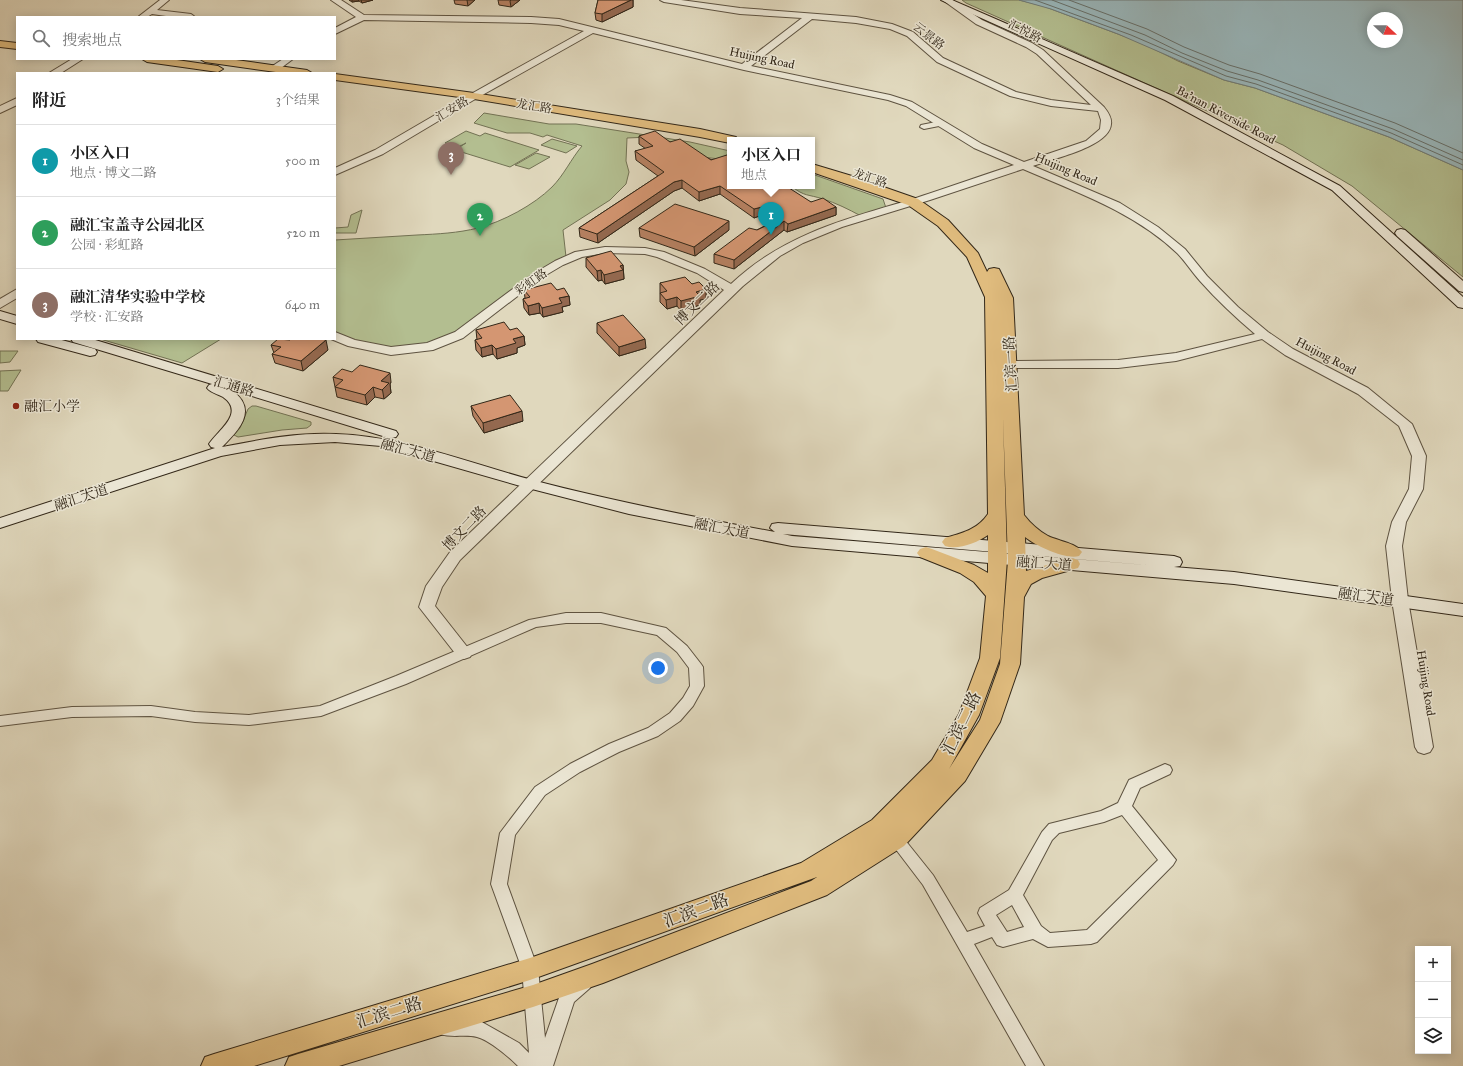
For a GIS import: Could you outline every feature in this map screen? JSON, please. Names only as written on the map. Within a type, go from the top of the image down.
[{"type":"main road","name":"Ba'nan Riverside Road","points":[[949,0],[1179,96],[1349,186],[1372,206]]},
{"type":"main road","name":"Ba'nan Riverside Road","points":[[949,0],[1169,98],[1336,188],[1463,304]]},
{"type":"main road","points":[[0,37],[16,39]]},
{"type":"main road","points":[[0,44],[16,46]]},
{"type":"main road","points":[[154,60],[241,72]]},
{"type":"main road","points":[[213,60],[300,72]]},
{"type":"main road","name":"龙汇路","points":[[336,77],[474,96],[700,133],[727,139]]},
{"type":"main road","name":"龙汇路","points":[[336,85],[694,138],[727,146]]},
{"type":"main road","name":"龙汇路","points":[[815,161],[856,173],[920,200]]},
{"type":"main road","name":"龙汇路","points":[[815,169],[920,200]]},
{"type":"main road","name":"汇滨一路","points":[[920,200],[956,221],[985,254],[1006,298],[1010,365],[1015,516],[1007,553]]},
{"type":"main road","name":"汇滨一路","points":[[920,200],[973,256],[992,297],[997,514],[1007,553]]},
{"type":"main road","points":[[1395,227],[1463,288]]},
{"type":"main road","points":[[0,315],[16,320]]},
{"type":"main road","points":[[0,326],[16,331]]},
{"type":"main road","name":"汇通路","points":[[47,340],[221,390],[232,396],[238,404],[239,414],[235,424],[216,444]]},
{"type":"main road","name":"汇通路","points":[[81,340],[391,434]]},
{"type":"main road","name":"融汇大道","points":[[0,512],[216,444],[282,433],[332,430],[391,434],[629,509],[792,541],[926,553],[1007,553],[1072,558],[1234,578],[1463,601]]},
{"type":"main road","name":"融汇大道","points":[[0,523],[218,452],[288,441],[335,438],[382,442],[534,480],[792,530],[951,542],[1007,553]]},
{"type":"main road","points":[[951,542],[969,538],[982,532],[990,525],[997,514]]},
{"type":"main road","points":[[1015,516],[1025,529],[1036,538],[1072,558]]},
{"type":"main road","points":[[926,553],[967,569],[1005,595],[1036,572],[1072,558]]},
{"type":"main road","name":"汇滨二路","points":[[298,1066],[533,996],[594,975],[819,888],[896,839],[958,775],[990,722],[1010,664],[1005,595],[1007,553]]},
{"type":"main road","name":"汇滨二路","points":[[214,1066],[530,969],[809,870],[880,827],[940,766],[969,715],[990,658],[1005,595]]},
{"type":"main road","name":"融汇大道","points":[[1399,595],[1463,610]]},
{"type":"street","points":[[143,16],[165,0]]},
{"type":"street","points":[[152,14],[172,0]]},
{"type":"street","points":[[335,0],[362,17]]},
{"type":"street","name":"云景路","points":[[664,0],[740,11],[856,20],[892,27],[910,34],[940,60],[1013,94],[1051,103],[1101,109]]},
{"type":"street","name":"汇悦路","points":[[949,0],[979,22],[1035,48],[1101,109]]},
{"type":"street","points":[[152,14],[179,16]]},
{"type":"street","points":[[336,30],[362,17]]},
{"type":"street","name":"Huijing Road","points":[[362,17],[540,20],[559,22],[744,67],[890,98],[909,104],[978,146],[1116,205],[1154,229],[1181,251],[1203,278],[1234,310],[1264,335],[1289,352],[1363,391],[1404,424],[1419,456],[1416,489],[1400,522],[1394,546],[1399,595],[1424,747]]},
{"type":"street","points":[[744,67],[809,17]]},
{"type":"street","name":"汇安路","points":[[336,166],[457,102],[474,96],[592,30]]},
{"type":"street","points":[[56,72],[77,60]]},
{"type":"street","points":[[67,72],[88,60]]},
{"type":"street","points":[[274,68],[287,60]]},
{"type":"street","points":[[0,103],[16,95]]},
{"type":"street","points":[[0,110],[16,101]]},
{"type":"street","name":"汇安路","points":[[336,172],[379,152],[457,102]]},
{"type":"street","name":"博文二路","points":[[464,653],[427,606],[434,586],[455,556],[732,290],[776,254],[799,241],[849,221],[920,200],[1090,143],[1100,136],[1106,128],[1107,118],[1101,109]]},
{"type":"street","points":[[924,127],[941,123]]},
{"type":"street","name":"彩虹路","points":[[336,336],[352,343],[391,351],[429,347],[459,334],[486,316],[537,276],[559,263],[579,254],[605,250],[645,251],[660,254],[701,270],[732,290]]},
{"type":"street","points":[[0,292],[16,282]]},
{"type":"street","points":[[0,304],[16,294]]},
{"type":"street","points":[[1010,365],[1118,364],[1176,357],[1264,335]]},
{"type":"street","points":[[0,721],[72,712],[143,711],[249,720],[321,711],[401,680],[534,623],[566,618],[601,618],[661,631],[682,649],[696,667],[696,686],[688,702],[675,717],[653,732],[614,748],[575,768],[540,791],[508,833],[499,884],[530,969],[539,1066]]},
{"type":"street","points":[[1035,931],[1003,940],[986,913],[1014,895],[1047,836],[1054,828],[1104,816],[1124,807],[1134,784],[1165,770]]},
{"type":"street","points":[[1014,895],[1035,931],[1048,940],[1091,938],[1168,860],[1124,807]]},
{"type":"street","points":[[896,839],[928,880],[1035,1066]]},
{"type":"street","points":[[963,941],[996,929]]},
{"type":"street","points":[[544,1066],[567,998],[594,975]]},
{"type":"street","points":[[423,1028],[480,1029],[513,1050],[530,1066]]},
{"type":"green space","points":[[962,0],[1019,0],[1043,6],[1142,43],[1178,61],[1224,80],[1255,88],[1389,137],[1463,170],[1463,277],[1352,186],[1283,145]]},
{"type":"green space","points":[[484,113],[549,124],[576,124],[690,142],[727,150],[727,160],[701,157],[681,144],[650,137],[627,138],[626,161],[629,172],[626,184],[610,200],[563,230],[566,257],[456,333],[429,345],[393,348],[355,341],[336,333],[336,240],[455,232],[470,230],[497,222],[517,212],[545,194],[560,177],[582,146],[547,135],[543,137],[530,133],[507,133],[474,123]]},
{"type":"green space","points":[[466,131],[480,136],[485,133],[539,150],[510,167],[455,150],[466,143],[458,147],[445,143]]},
{"type":"green space","points":[[552,139],[577,146],[566,153],[541,145]]},
{"type":"green space","points":[[536,153],[550,157],[529,169],[515,165]]},
{"type":"green space","points":[[815,175],[883,199],[886,208],[861,216],[833,202],[803,194],[795,189],[815,189]]},
{"type":"green space","points":[[362,210],[356,233],[336,233],[336,228],[348,227],[351,215]]},
{"type":"green space","points":[[103,340],[219,340],[182,363]]},
{"type":"green space","points":[[0,351],[18,351],[10,362],[0,363]]},
{"type":"green space","points":[[21,370],[8,391],[0,391],[0,371]]},
{"type":"green space","points":[[252,406],[311,422],[311,425],[307,428],[282,430],[238,437],[234,435],[240,428],[248,409]]},
{"type":"water","points":[[1019,0],[1463,0],[1463,170],[1389,137],[1255,88],[1224,80],[1118,34],[1051,9]]},
{"type":"building","points":[[598,0],[631,0],[602,14],[595,13]]},
{"type":"building","points":[[655,131],[670,142],[680,139],[711,160],[727,155],[727,189],[791,189],[811,202],[823,198],[836,207],[788,224],[784,221],[734,260],[714,254],[749,228],[757,230],[780,219],[762,207],[754,209],[720,186],[699,192],[682,180],[674,182],[597,234],[579,228],[664,172],[635,151],[653,146],[639,136]]},
{"type":"building","points":[[675,204],[729,221],[694,247],[639,228]]},
{"type":"building","points":[[611,251],[623,265],[620,266],[623,270],[604,275],[601,270],[597,271],[586,258]]},
{"type":"building","points":[[685,277],[692,284],[699,282],[706,289],[696,292],[700,296],[681,301],[677,297],[666,300],[660,293],[667,291],[660,283]]},
{"type":"building","points":[[551,283],[557,290],[564,288],[569,296],[559,298],[562,303],[542,308],[539,303],[528,306],[523,299],[530,297],[524,290]]},
{"type":"building","points":[[623,315],[645,339],[619,347],[597,323]]},
{"type":"building","points":[[504,322],[510,330],[517,328],[524,336],[513,339],[516,343],[496,349],[492,345],[481,348],[475,340],[482,338],[476,330]]},
{"type":"building","points":[[277,340],[326,340],[301,361],[272,354],[281,347],[271,345]]},
{"type":"building","points":[[360,365],[390,373],[381,381],[389,383],[382,390],[373,387],[365,395],[335,387],[343,380],[333,377],[342,369],[352,372]]},
{"type":"building","points":[[510,395],[522,411],[483,423],[471,406]]},
{"type":"place","name":"融汇清华实验中学校","points":[[451,175]]},
{"type":"place","name":"小区入口","points":[[771,235]]},
{"type":"place","name":"融汇宝盖寺公园北区","points":[[480,236]]},
{"type":"place","name":"融汇小学","points":[[16,406]]}]
